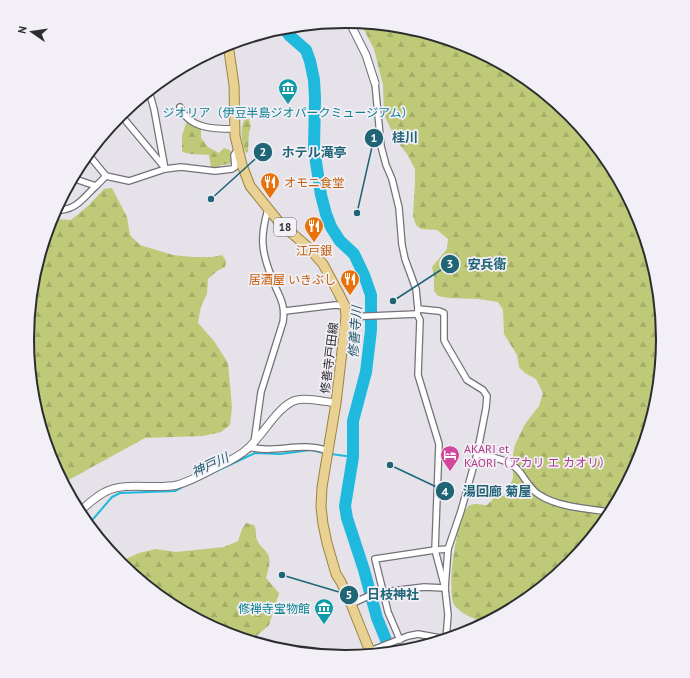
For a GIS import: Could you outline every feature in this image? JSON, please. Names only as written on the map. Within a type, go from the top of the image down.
[{"type":"main road","name":"修善寺戸田線","points":[[229,51],[234,85],[235,136],[242,165],[250,186],[279,222],[318,258],[331,278],[345,306],[346,317],[336,403],[322,487],[322,524],[326,543],[336,574],[355,602],[369,649]]},
{"type":"street","points":[[353,28],[366,55],[375,83],[381,146],[386,165],[392,179],[399,208],[402,245],[405,259],[416,289],[417,312],[420,320],[418,375],[439,444],[435,550],[445,588],[448,615],[447,632]]},
{"type":"street","points":[[151,96],[165,169]]},
{"type":"street","points":[[180,107],[183,114],[202,126],[214,129],[235,129]]},
{"type":"street","points":[[125,120],[165,169]]},
{"type":"street","points":[[92,158],[106,176],[129,181],[165,169],[181,167],[215,171],[232,169],[234,167],[234,155],[238,149]]},
{"type":"street","points":[[62,211],[66,211],[79,203],[106,176]]},
{"type":"street","points":[[78,180],[96,186]]},
{"type":"street","points":[[251,445],[261,392],[283,322],[285,311],[272,278],[262,245],[263,225],[268,209]]},
{"type":"street","points":[[285,311],[335,305],[345,306]]},
{"type":"street","points":[[346,317],[388,316],[439,311],[444,313],[444,340],[446,344],[467,380],[486,393],[486,408],[477,454],[461,511],[448,549],[445,588]]},
{"type":"street","points":[[84,508],[106,491],[115,488],[168,486],[179,484],[232,459],[243,453],[281,410],[291,402],[301,399],[336,403]]},
{"type":"street","points":[[251,445],[260,450],[309,446],[328,451]]},
{"type":"street","points":[[477,454],[501,460],[512,465],[518,470],[529,486],[537,494],[548,500],[605,511]]},
{"type":"street","points":[[400,640],[388,612],[375,559],[448,549]]},
{"type":"street","points":[[355,602],[373,594],[383,592],[424,587],[445,588]]},
{"type":"street","points":[[380,648],[408,636],[418,634],[433,637]]},
{"type":"green space","points":[[364,29],[406,34],[445,45],[483,60],[518,80],[550,105],[579,134],[604,166],[624,201],[632,220],[650,278],[656,339],[653,380],[645,419],[624,477],[604,512],[565,559],[518,598],[477,620],[458,609],[452,599],[452,571],[460,523],[469,506],[476,504],[487,505],[494,498],[503,496],[508,492],[513,478],[513,455],[515,445],[525,424],[539,406],[543,393],[536,379],[525,373],[519,367],[517,355],[504,334],[503,310],[498,302],[479,299],[449,298],[438,296],[434,291],[434,276],[432,267],[447,249],[448,239],[437,230],[421,229],[416,225],[413,216],[415,169],[407,154],[397,141],[384,115],[383,85],[374,49]]},
{"type":"green space","points":[[245,119],[249,119],[251,127],[249,132],[248,152],[246,153],[242,136],[242,127]]},
{"type":"green space","points":[[187,121],[197,125],[201,129],[201,138],[208,147],[219,153],[224,148],[230,150],[233,160],[232,162],[221,165],[218,168],[211,167],[209,155],[182,152],[182,135]]},
{"type":"green space","points":[[112,188],[127,217],[130,235],[140,245],[173,255],[213,257],[222,255],[226,261],[225,267],[217,271],[208,279],[207,294],[201,306],[198,323],[214,341],[228,363],[232,407],[230,425],[221,432],[203,436],[145,438],[68,480],[51,439],[40,400],[34,339],[37,298],[45,259],[58,219],[71,220],[89,205],[104,189]]},
{"type":"green space","points":[[246,523],[254,525],[257,540],[266,551],[269,558],[266,578],[279,593],[269,625],[256,636],[207,618],[172,598],[125,559],[139,553],[156,549],[176,552],[224,547],[238,541],[242,529]]},
{"type":"waterway","name":"修善寺川","points":[[288,33],[306,50],[314,80],[314,149],[321,195],[326,214],[331,227],[340,241],[354,254],[371,295],[371,330],[366,372],[353,421],[353,457],[345,506],[347,518],[364,570],[377,618],[389,647]]},
{"type":"waterway","name":"神戸川","points":[[204,477],[255,453],[280,454],[311,450],[324,453]]},
{"type":"waterway","name":"神戸川","points":[[331,454],[353,457]]},
{"type":"waterway","name":"神戸川","points":[[92,520],[112,497],[120,493],[175,491],[186,485]]},
{"type":"place","name":"ジオリア（伊豆半島ジオパークミュージアム）","points":[[288,105]]},
{"type":"place","name":"ホテル滝亭","points":[[211,199]]},
{"type":"place","name":"オモニ食堂","points":[[270,199]]},
{"type":"place","name":"桂川","points":[[357,213]]},
{"type":"place","name":"江戸銀","points":[[314,243]]},
{"type":"place","name":"居酒屋 いきぶし","points":[[350,296]]},
{"type":"place","name":"安兵衛","points":[[393,301]]},
{"type":"place","name":"湯回廊 菊屋","points":[[390,465]]},
{"type":"place","name":"AKARI et KAORI（アカリ エ カオリ）","points":[[450,472]]},
{"type":"place","name":"日枝神社","points":[[282,575]]},
{"type":"place","name":"修禅寺宝物館","points":[[324,625]]}]
